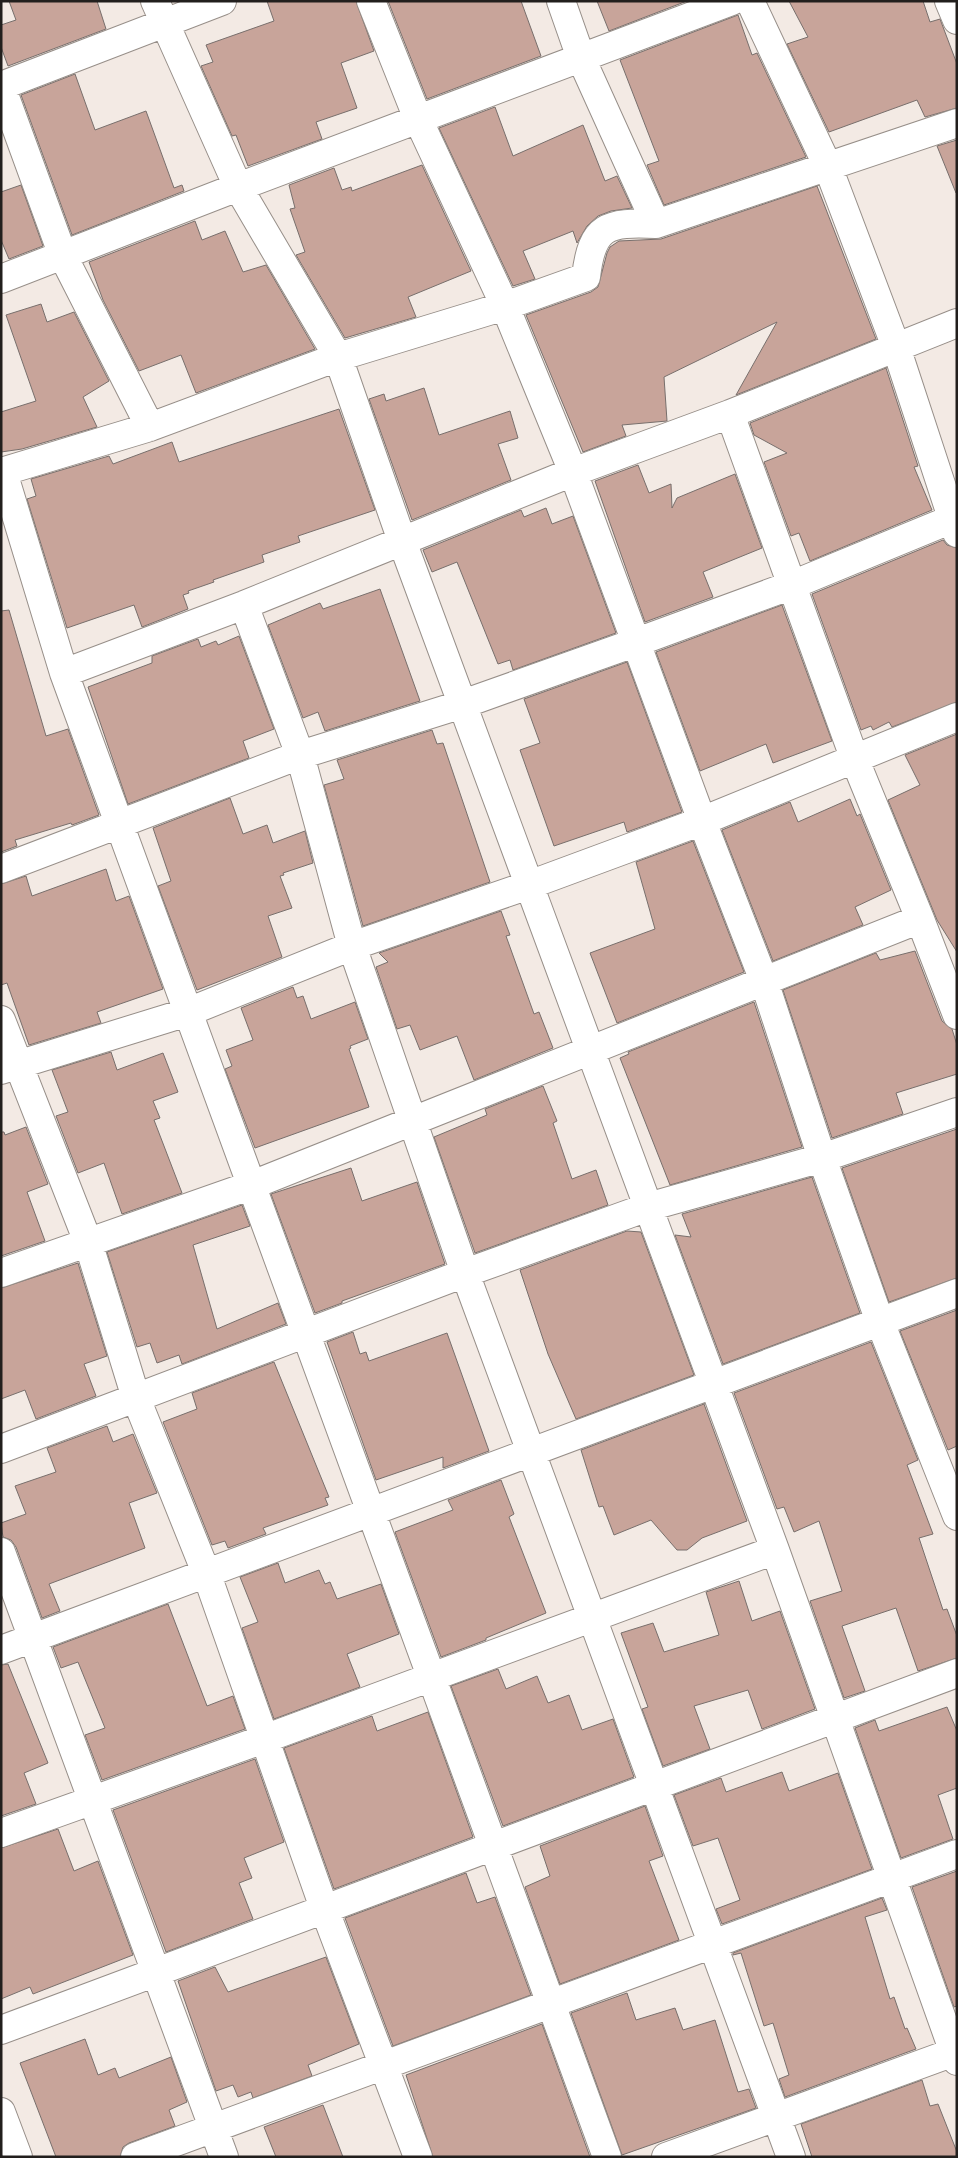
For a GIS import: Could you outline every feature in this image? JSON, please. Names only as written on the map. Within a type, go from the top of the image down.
[{"type":"street","points":[[150,427],[63,256],[1,86],[160,12],[222,1]]},
{"type":"street","points":[[371,1],[418,120],[505,306],[573,472],[702,821],[764,981],[822,1158],[880,1322],[957,1516]]},
{"type":"street","points":[[560,1],[581,58],[656,224]]},
{"type":"street","points":[[1,279],[238,187],[732,1]]},
{"type":"street","points":[[1,869],[118,823],[300,756],[462,704],[637,642],[955,523],[896,347],[828,167],[750,1]]},
{"type":"street","points":[[949,1],[957,20]]},
{"type":"street","points":[[160,12],[238,187],[338,357],[402,541],[775,1550],[956,2055],[666,2157]]},
{"type":"street","points":[[608,2157],[64,673],[2,472],[150,427],[338,357],[505,306],[586,277],[588,258],[598,234],[610,227],[626,223],[656,224],[957,123]]},
{"type":"street","points":[[64,673],[244,605],[573,472],[730,414],[957,323]]},
{"type":"street","points":[[730,414],[855,760],[920,918],[957,1015]]},
{"type":"street","points":[[244,605],[300,756],[352,946],[466,1273],[791,2157]]},
{"type":"street","points":[[10,1067],[188,1012],[352,946],[529,885],[702,821],[957,717]]},
{"type":"street","points":[[1,1273],[252,1185],[920,918]]},
{"type":"street","points":[[1,1020],[10,1067],[88,1242],[136,1398],[207,1575],[324,1908],[418,2157]]},
{"type":"street","points":[[1,1449],[466,1273],[648,1207],[822,1158],[957,1112]]},
{"type":"street","points":[[1,1650],[207,1575],[957,1293]]},
{"type":"street","points":[[1,1833],[264,1739],[775,1550]]},
{"type":"street","points":[[1,1552],[224,2157]]},
{"type":"street","points":[[1,2030],[957,1673]]},
{"type":"street","points":[[135,2157],[384,2067],[551,2002],[957,1854]]},
{"type":"street","points":[[1,2112],[18,2157]]},
{"type":"building","points":[[9,1],[97,1],[106,29],[8,66],[1,47],[1,25],[16,20]]},
{"type":"building","points":[[267,1],[356,1],[374,51],[341,63],[357,108],[316,122],[322,139],[248,166],[236,135],[232,136],[201,66],[213,62],[206,45],[274,21]]},
{"type":"building","points":[[388,1],[521,1],[541,56],[427,99]]},
{"type":"building","points":[[597,1],[687,1],[609,31]]},
{"type":"building","points":[[789,1],[923,1],[930,22],[940,19],[957,64],[957,108],[925,117],[917,100],[829,132],[787,44],[808,37]]},
{"type":"building","points":[[738,15],[752,55],[757,53],[806,157],[664,205],[647,165],[659,161],[620,60]]},
{"type":"building","points":[[75,74],[95,130],[146,111],[174,188],[182,185],[184,191],[72,235],[21,95]]},
{"type":"building","points":[[495,107],[513,156],[583,125],[605,181],[617,176],[632,208],[611,211],[598,216],[587,226],[577,243],[573,231],[523,251],[535,279],[513,286],[439,128]]},
{"type":"building","points":[[957,140],[957,193],[956,193],[937,146]]},
{"type":"building","points":[[422,165],[471,271],[408,297],[416,317],[345,338],[296,255],[305,252],[290,209],[295,208],[289,185],[334,168],[342,190],[351,187],[352,191]]},
{"type":"building","points":[[21,185],[43,246],[9,259],[1,240],[1,192]]},
{"type":"building","points":[[817,186],[876,339],[736,395],[777,322],[664,377],[667,421],[622,425],[626,436],[583,452],[526,315],[591,292],[598,287],[607,253],[610,247],[619,241],[661,239]]},
{"type":"building","points":[[195,221],[202,240],[225,231],[243,272],[266,265],[315,349],[196,393],[181,355],[139,371],[103,300],[89,262]]},
{"type":"building","points":[[41,304],[47,322],[74,312],[109,381],[83,397],[97,427],[22,449],[1,452],[1,412],[36,401],[6,315]]},
{"type":"building","points":[[886,368],[918,466],[914,467],[932,510],[810,561],[799,533],[791,536],[764,462],[787,453],[754,435],[750,423]]},
{"type":"building","points":[[424,388],[439,435],[510,411],[518,438],[498,444],[511,480],[412,520],[369,399],[384,394],[386,401]]},
{"type":"building","points":[[339,409],[375,510],[298,536],[300,542],[262,555],[264,562],[188,591],[189,593],[183,595],[188,609],[142,627],[134,605],[67,628],[27,499],[36,496],[31,479],[109,456],[113,464],[172,442],[179,462]]},
{"type":"building","points":[[638,465],[649,493],[671,484],[672,508],[677,498],[735,474],[762,548],[703,572],[713,597],[645,622],[595,481]]},
{"type":"building","points":[[546,508],[552,524],[573,516],[616,633],[513,670],[510,660],[498,664],[457,562],[432,572],[423,550],[521,510],[524,517]]},
{"type":"building","points":[[943,540],[947,545],[957,548],[957,702],[892,727],[889,722],[873,730],[871,726],[861,730],[812,594]]},
{"type":"building","points":[[380,589],[420,701],[325,731],[318,712],[303,718],[268,625],[320,603],[323,609]]},
{"type":"building","points":[[782,605],[832,741],[773,763],[766,744],[700,771],[656,652]]},
{"type":"building","points":[[9,610],[46,736],[68,729],[99,815],[72,825],[71,823],[15,840],[17,846],[1,852],[1,611]]},
{"type":"building","points":[[239,636],[274,729],[243,741],[249,758],[128,804],[88,687],[152,663],[152,656],[198,639],[201,647],[216,641],[218,645]]},
{"type":"building","points":[[627,662],[682,812],[627,832],[624,822],[554,846],[520,750],[540,743],[524,699]]},
{"type":"building","points":[[432,730],[437,744],[443,743],[490,882],[363,926],[324,785],[344,779],[337,760]]},
{"type":"building","points":[[957,734],[957,952],[937,920],[888,800],[920,785],[905,755]]},
{"type":"building","points":[[230,798],[243,834],[267,825],[273,843],[305,831],[313,863],[283,873],[284,875],[280,876],[292,908],[268,916],[282,957],[197,990],[158,886],[171,881],[153,828]]},
{"type":"building","points":[[850,799],[857,816],[860,814],[891,890],[855,907],[863,925],[773,961],[722,830],[790,802],[798,822]]},
{"type":"building","points":[[693,841],[744,972],[617,1023],[590,953],[655,929],[636,862]]},
{"type":"building","points":[[106,869],[116,901],[129,896],[163,989],[97,1012],[101,1023],[29,1045],[7,983],[1,985],[1,884],[26,876],[32,896]]},
{"type":"building","points":[[501,911],[510,935],[506,936],[534,1014],[539,1012],[553,1048],[474,1080],[457,1036],[420,1050],[410,1025],[397,1029],[376,967],[388,962],[379,953]]},
{"type":"building","points":[[915,951],[942,1021],[952,1029],[957,1045],[957,1074],[896,1093],[903,1114],[832,1138],[783,990],[876,953],[880,960]]},
{"type":"building","points":[[293,987],[297,998],[303,996],[311,1019],[355,1002],[368,1039],[350,1046],[351,1048],[349,1049],[369,1107],[255,1148],[225,1069],[232,1066],[226,1050],[253,1040],[241,1008]]},
{"type":"building","points":[[754,1002],[802,1147],[670,1185],[620,1058],[629,1054],[628,1052]]},
{"type":"building","points":[[111,1052],[117,1070],[163,1053],[178,1092],[153,1101],[160,1118],[154,1120],[182,1193],[122,1214],[104,1163],[78,1173],[56,1116],[68,1112],[52,1070]]},
{"type":"building","points":[[543,1086],[557,1121],[553,1123],[572,1179],[596,1170],[608,1205],[475,1253],[434,1137],[487,1115],[485,1109]]},
{"type":"building","points":[[26,1127],[48,1184],[27,1192],[45,1241],[1,1256],[1,1132],[4,1132],[5,1135]]},
{"type":"building","points":[[957,1129],[957,1278],[889,1302],[842,1168]]},
{"type":"building","points":[[351,1168],[362,1201],[417,1182],[445,1264],[342,1301],[342,1303],[315,1313],[271,1194]]},
{"type":"building","points":[[812,1177],[860,1313],[723,1364],[675,1235],[691,1237],[682,1214]]},
{"type":"building","points":[[242,1205],[250,1226],[193,1245],[217,1329],[278,1303],[286,1324],[182,1364],[179,1355],[157,1363],[150,1343],[137,1347],[107,1252]]},
{"type":"building","points":[[627,1231],[641,1232],[694,1375],[576,1419],[548,1354],[520,1270]]},
{"type":"building","points":[[78,1263],[107,1356],[84,1364],[96,1396],[36,1419],[25,1390],[1,1399],[1,1288]]},
{"type":"building","points":[[957,1310],[957,1446],[948,1450],[900,1331]]},
{"type":"building","points":[[353,1332],[360,1354],[366,1352],[369,1361],[447,1333],[489,1451],[443,1468],[443,1457],[376,1480],[327,1342]]},
{"type":"building","points":[[871,1342],[918,1460],[907,1465],[933,1534],[919,1538],[943,1610],[947,1609],[957,1636],[957,1658],[918,1671],[896,1608],[842,1626],[865,1691],[844,1698],[810,1601],[842,1591],[819,1521],[794,1532],[784,1507],[777,1509],[734,1393]]},
{"type":"building","points":[[274,1362],[329,1497],[325,1498],[328,1505],[263,1528],[266,1534],[228,1548],[225,1541],[212,1545],[163,1422],[197,1409],[192,1393]]},
{"type":"building","points":[[704,1404],[747,1521],[702,1538],[687,1550],[677,1550],[651,1520],[614,1535],[603,1506],[599,1507],[581,1450]]},
{"type":"building","points":[[107,1426],[113,1442],[133,1434],[157,1493],[129,1503],[145,1548],[49,1584],[60,1611],[42,1618],[16,1547],[11,1540],[3,1537],[1,1523],[26,1514],[15,1486],[56,1472],[47,1448]]},
{"type":"building","points":[[501,1480],[514,1514],[509,1517],[546,1613],[486,1638],[486,1640],[441,1657],[395,1532],[453,1510],[448,1500]]},
{"type":"building","points":[[278,1563],[285,1583],[319,1570],[325,1584],[330,1582],[337,1599],[381,1584],[399,1634],[347,1654],[360,1687],[274,1719],[242,1628],[258,1622],[240,1577]]},
{"type":"building","points":[[739,1581],[752,1621],[780,1611],[815,1709],[762,1729],[748,1690],[694,1706],[710,1749],[663,1766],[642,1709],[648,1707],[621,1633],[653,1623],[664,1652],[719,1635],[706,1592]]},
{"type":"building","points":[[168,1604],[207,1706],[233,1696],[245,1729],[102,1780],[85,1735],[105,1728],[78,1662],[61,1668],[53,1647]]},
{"type":"building","points":[[8,1664],[48,1763],[24,1773],[36,1804],[1,1816],[1,1665]]},
{"type":"building","points":[[498,1669],[506,1689],[537,1676],[548,1703],[569,1695],[582,1730],[613,1719],[634,1777],[503,1826],[451,1686]]},
{"type":"building","points":[[947,1707],[957,1731],[957,1788],[938,1795],[953,1839],[901,1858],[855,1728],[875,1720],[879,1731]]},
{"type":"building","points":[[428,1712],[473,1837],[334,1889],[284,1748],[372,1716],[377,1731]]},
{"type":"building","points":[[255,1759],[284,1842],[244,1858],[252,1878],[239,1883],[253,1919],[166,1952],[113,1810]]},
{"type":"building","points":[[782,1772],[789,1791],[838,1773],[872,1869],[722,1924],[716,1909],[740,1900],[718,1838],[693,1846],[674,1795],[721,1778],[726,1792]]},
{"type":"building","points":[[645,1806],[663,1856],[649,1861],[679,1940],[560,1984],[525,1887],[550,1876],[540,1846]]},
{"type":"building","points":[[58,1829],[74,1871],[98,1861],[133,1955],[33,1994],[30,1987],[1,1999],[1,1848]]},
{"type":"building","points":[[957,1871],[957,2006],[954,2007],[912,1887]]},
{"type":"building","points":[[466,1873],[477,1903],[495,1897],[531,1995],[393,2046],[345,1918]]},
{"type":"building","points":[[882,1898],[887,1910],[865,1917],[890,1999],[894,1997],[905,2029],[907,2028],[916,2049],[785,2097],[779,2079],[789,2075],[773,2023],[764,2026],[741,1953],[733,1955],[733,1953]]},
{"type":"building","points":[[326,1957],[359,2044],[308,2065],[312,2076],[253,2098],[251,2092],[238,2097],[233,2085],[216,2091],[178,1981],[215,1967],[228,1992]]},
{"type":"building","points":[[627,1993],[636,2020],[675,2008],[683,2030],[715,2020],[738,2092],[749,2089],[756,2108],[622,2155],[571,2013]]},
{"type":"building","points":[[542,2024],[590,2157],[433,2157],[406,2075]]},
{"type":"building","points":[[85,2039],[98,2075],[115,2068],[119,2078],[171,2057],[187,2102],[169,2110],[175,2126],[129,2143],[123,2147],[120,2157],[56,2157],[20,2063]]},
{"type":"building","points":[[922,2080],[930,2106],[938,2104],[957,2152],[957,2157],[812,2157],[801,2124]]},
{"type":"building","points":[[323,2105],[343,2157],[276,2157],[264,2127]]}]
